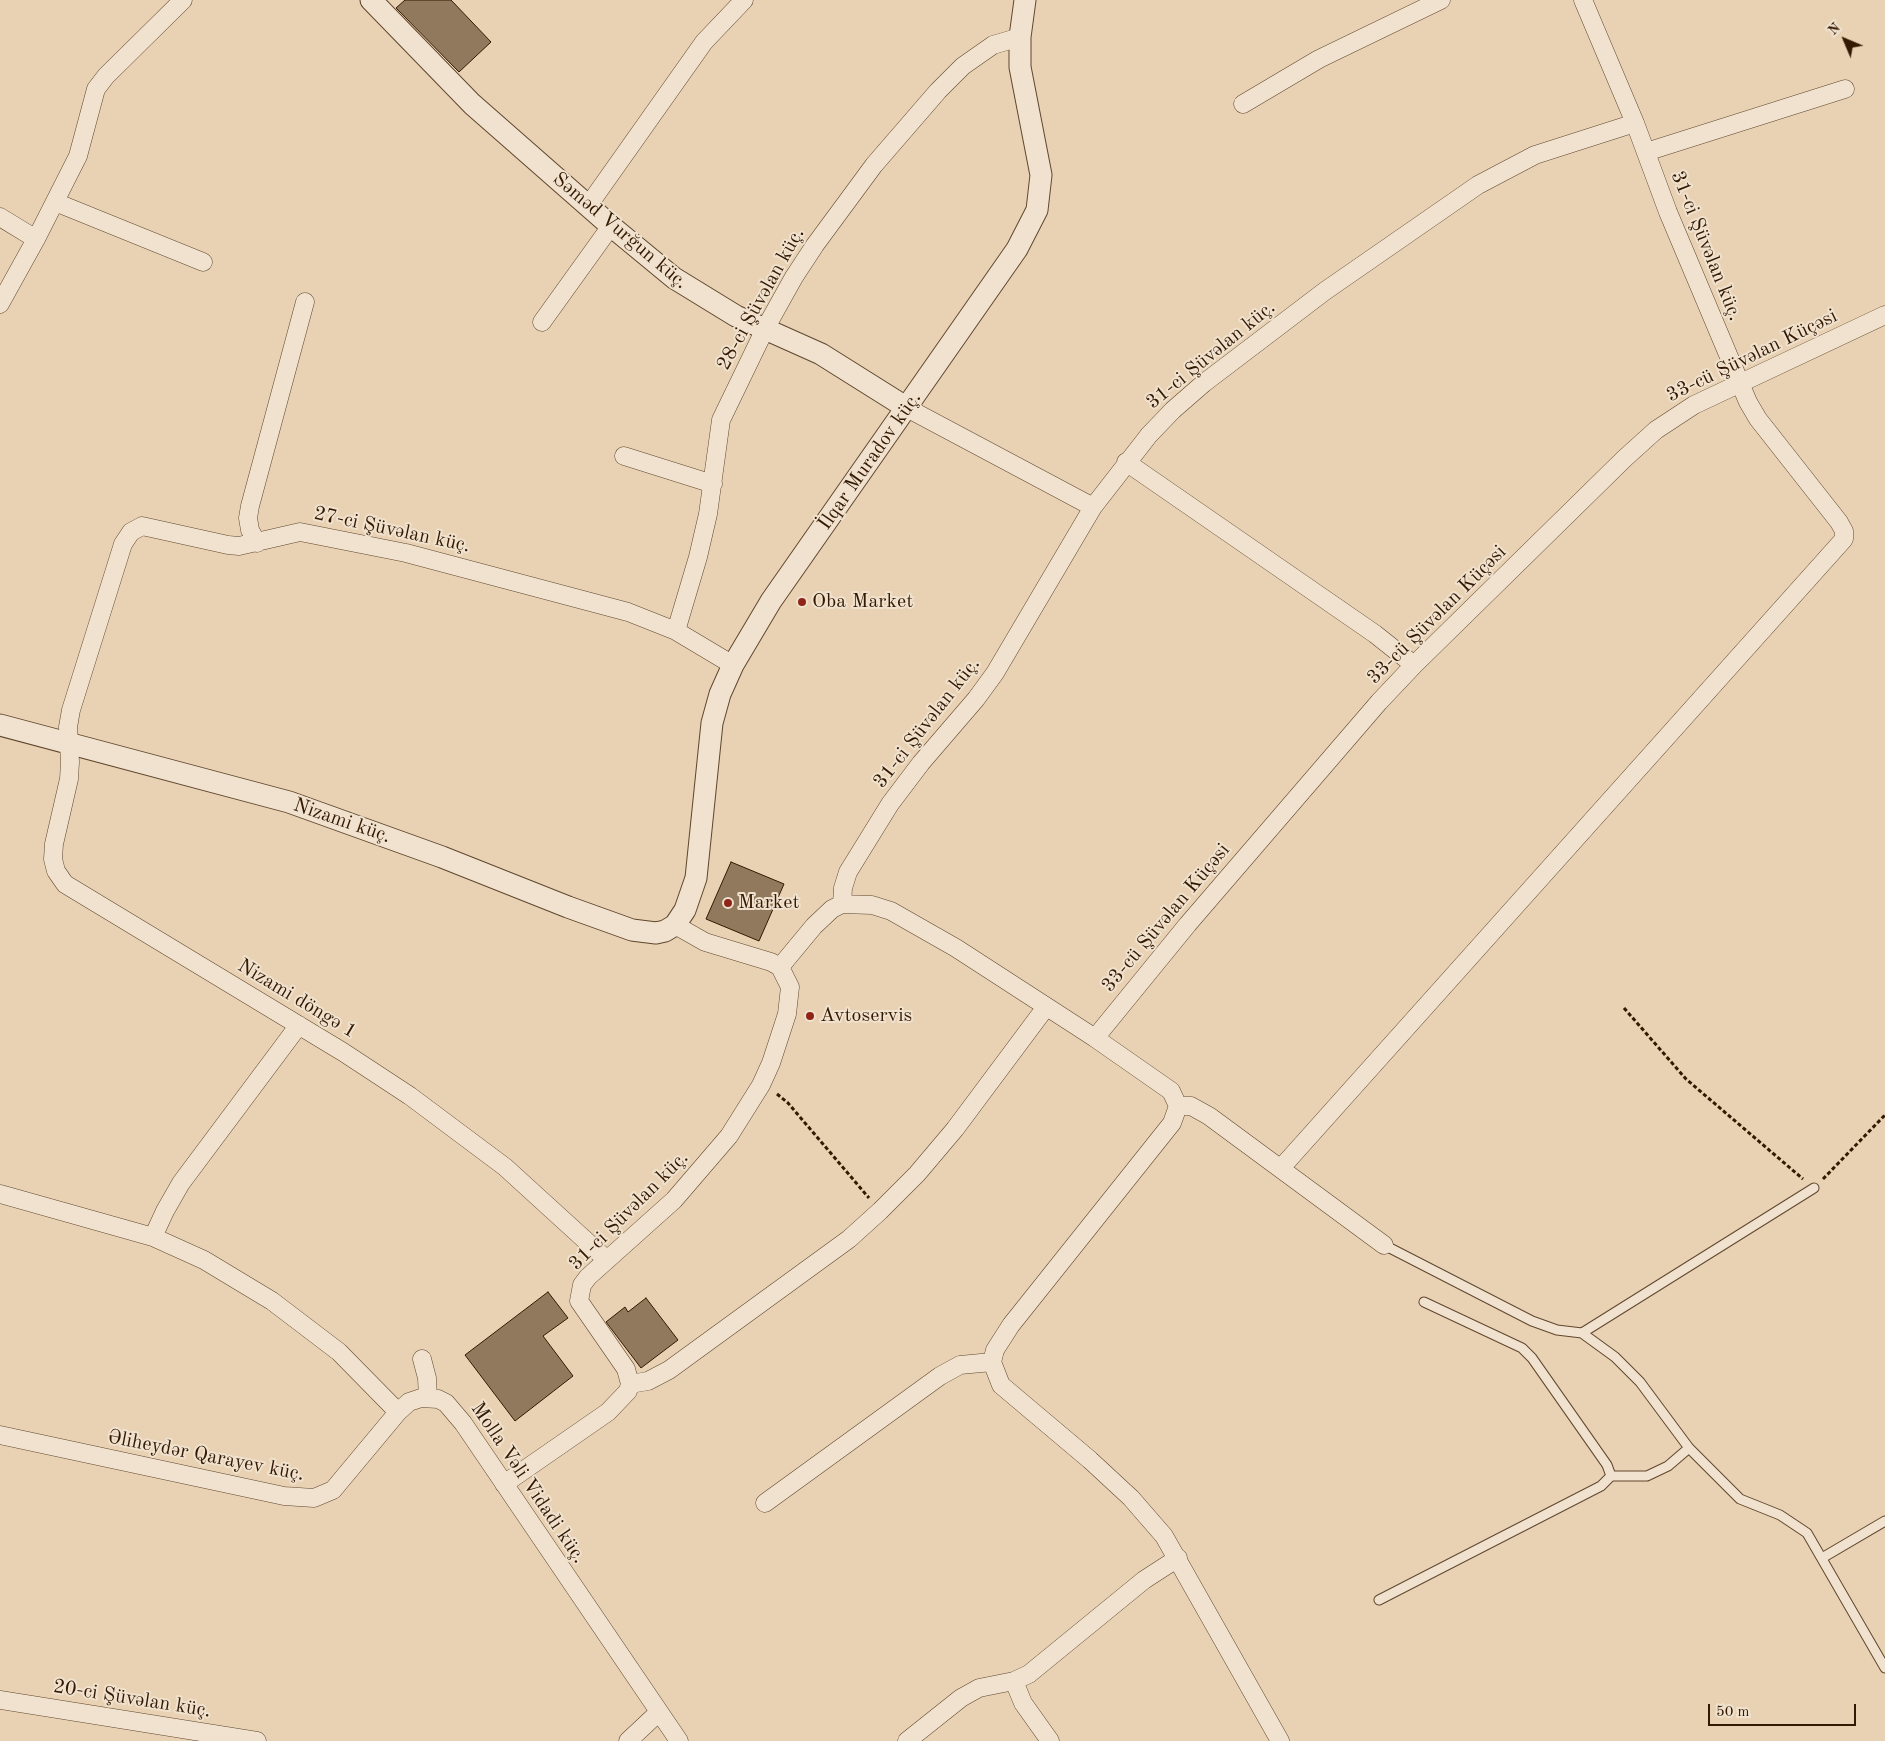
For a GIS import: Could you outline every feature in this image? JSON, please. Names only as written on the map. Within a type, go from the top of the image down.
[{"type":"street","points":[[0,304],[36,239],[78,156],[96,89],[106,76],[183,0]]},
{"type":"street","name":"Səməd Vurğun küç.","points":[[371,0],[454,87],[647,257],[695,293],[736,316],[821,354],[907,408]]},
{"type":"street","points":[[588,206],[704,42],[744,0]]},
{"type":"street","name":"İlqar Muradov küç.","points":[[675,925],[685,910],[696,878],[712,723],[720,694],[732,665],[771,601],[1017,249],[1036,210],[1041,175],[1022,83],[1020,37],[1025,0]]},
{"type":"street","points":[[1243,104],[1320,59],[1441,0]]},
{"type":"street","name":"31-ci Şüvəlan küç.","points":[[1281,1168],[1844,539],[1844,531],[1839,522],[1758,419],[1739,384],[1668,212],[1635,123],[1583,0]]},
{"type":"street","name":"28-ci Şüvəlan küç.","points":[[676,631],[698,558],[713,484],[721,420],[765,329],[815,245],[903,130],[963,66],[993,44],[1020,37]]},
{"type":"street","points":[[1646,152],[1845,89]]},
{"type":"street","name":"31-ci Şüvəlan küç.","points":[[842,904],[842,888],[848,872],[890,804],[921,763],[960,721],[990,680],[1093,507],[1126,462],[1161,422],[1204,383],[1357,267],[1478,185],[1535,154],[1635,123]]},
{"type":"street","points":[[54,202],[203,262]]},
{"type":"street","points":[[0,216],[36,239]]},
{"type":"street","points":[[542,322],[611,226]]},
{"type":"street","points":[[257,543],[250,530],[248,518],[250,506],[305,302]]},
{"type":"street","name":"33-cü Şüvəlan Küçəsi","points":[[1095,1038],[1265,833],[1414,665],[1624,458],[1656,430],[1694,405],[1885,315]]},
{"type":"street","points":[[907,408],[1093,507]]},
{"type":"street","points":[[624,456],[713,484]]},
{"type":"street","points":[[1126,462],[1375,634],[1414,665]]},
{"type":"street","name":"27-ci Şüvəlan küç.","points":[[69,743],[68,727],[74,702],[123,544],[131,532],[142,526],[228,545],[239,546],[257,543],[291,532],[300,532],[406,553],[613,607],[676,631],[732,665]]},
{"type":"street","name":"Nizami küç.","points":[[0,725],[288,802],[442,857],[632,930],[656,933],[665,931],[675,925]]},
{"type":"street","name":"Nizami döngə 1","points":[[69,743],[69,779],[54,844],[53,859],[56,871],[65,884],[299,1025],[410,1096],[505,1167],[607,1260]]},
{"type":"street","points":[[675,925],[705,942],[771,962],[780,967],[825,915],[842,904],[865,904],[891,911],[956,948],[1095,1038],[1171,1091],[1178,1106],[1176,1116],[1006,1332],[995,1350],[992,1362],[1001,1385],[1090,1460],[1131,1498],[1164,1536],[1280,1741]]},
{"type":"street","name":"31-ci Şüvəlan küç.","points":[[630,1384],[626,1369],[579,1302],[582,1285],[674,1200],[707,1164],[729,1136],[761,1085],[771,1062],[790,999],[790,987],[780,967]]},
{"type":"street","points":[[504,1484],[608,1412],[624,1398],[630,1384],[648,1381],[669,1370],[849,1239],[880,1212],[917,1174],[955,1129],[1046,1006]]},
{"type":"street","points":[[153,1237],[181,1183],[299,1025]]},
{"type":"street","points":[[1178,1106],[1191,1106],[1209,1116],[1384,1246]]},
{"type":"street","points":[[0,1194],[153,1237],[204,1260],[272,1301],[350,1361],[398,1412],[409,1402],[428,1398],[427,1378],[422,1359]]},
{"type":"street","points":[[765,1503],[940,1376],[960,1366],[992,1362]]},
{"type":"street","name":"Molla Vəli Vidadi küç.","points":[[428,1398],[438,1399],[454,1411],[679,1741]]},
{"type":"street","name":"Əliheydər Qarayev küç.","points":[[0,1435],[284,1496],[303,1498],[323,1496],[334,1490],[398,1412]]},
{"type":"street","points":[[907,1741],[961,1698],[979,1688],[1014,1681],[1046,1662],[1144,1580],[1178,1558]]},
{"type":"street","points":[[1014,1681],[1023,1703],[1050,1741]]},
{"type":"street","name":"20-ci Şüvəlan küç.","points":[[0,1700],[257,1741]]},
{"type":"street","points":[[628,1741],[659,1712]]},
{"type":"lane","points":[[1582,1333],[1814,1188]]},
{"type":"lane","points":[[1384,1246],[1532,1321],[1557,1330],[1582,1333],[1615,1357],[1640,1382],[1689,1448],[1740,1499],[1780,1515],[1807,1533],[1885,1668]]},
{"type":"lane","points":[[1424,1302],[1522,1348],[1532,1358],[1606,1464],[1611,1476]]},
{"type":"lane","points":[[1378,1600],[1601,1486],[1611,1476],[1648,1476],[1668,1466],[1689,1448]]},
{"type":"lane","points":[[1822,1558],[1885,1521]]},
{"type":"path","points":[[1624,1008],[1686,1079],[1814,1188],[1885,1115]]},
{"type":"path","points":[[761,1085],[788,1103],[880,1212]]},
{"type":"building","points":[[405,0],[451,0],[491,42],[459,72],[396,8]]},
{"type":"building","points":[[731,862],[784,884],[759,941],[706,919]]},
{"type":"building","points":[[548,1292],[568,1318],[543,1336],[573,1376],[515,1421],[465,1355]]},
{"type":"building","points":[[646,1298],[678,1340],[641,1368],[606,1322],[625,1307],[628,1312]]},
{"type":"place","name":"Oba Market","points":[[802,602]]},
{"type":"place","name":"Market","points":[[728,903]]},
{"type":"place","name":"Avtoservis","points":[[810,1016]]}]
